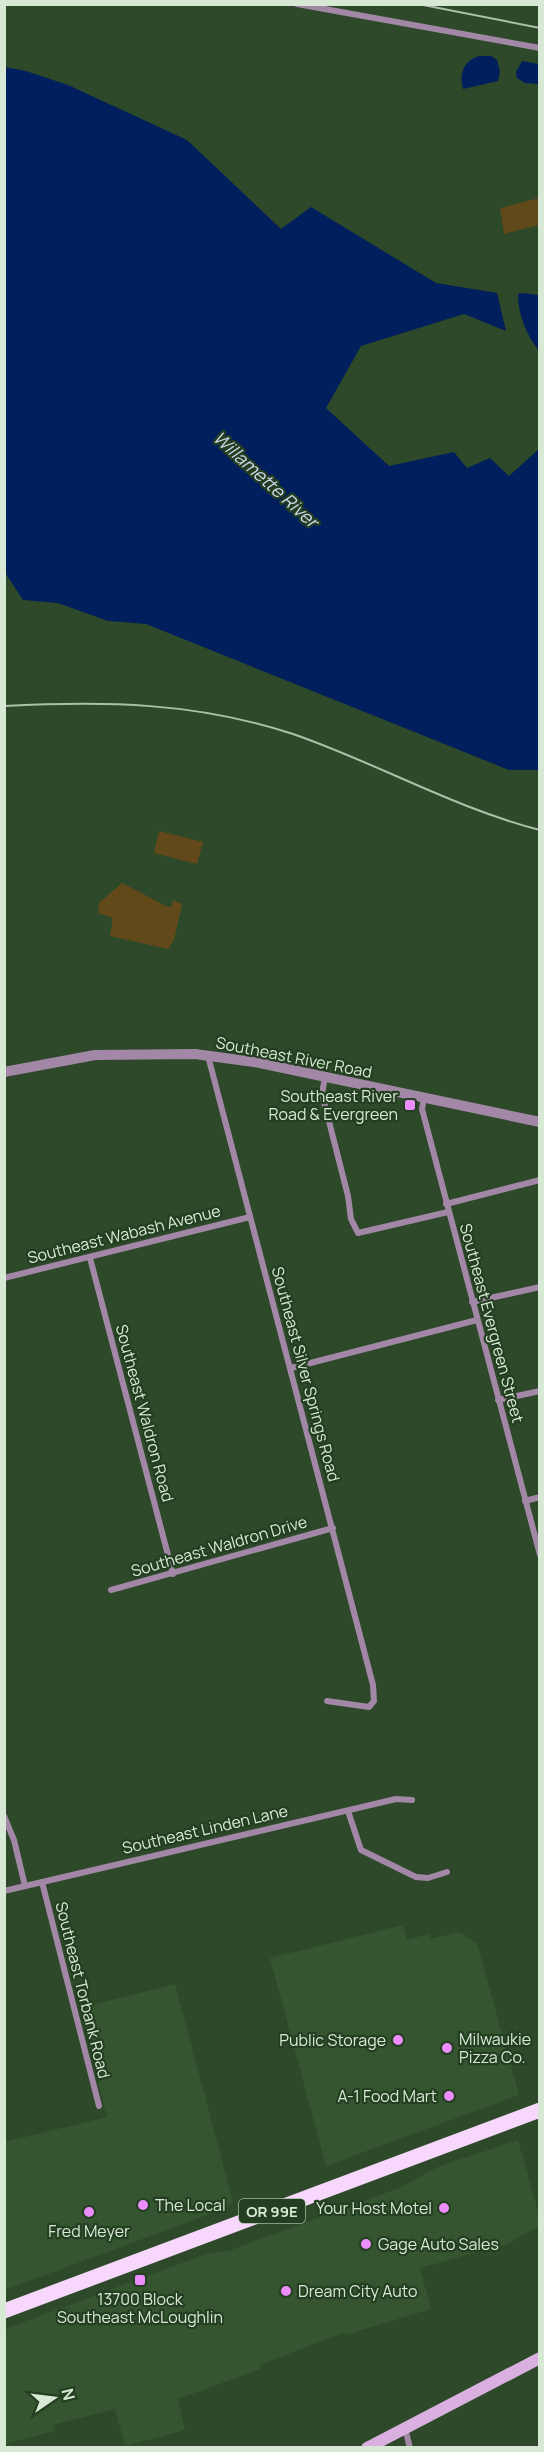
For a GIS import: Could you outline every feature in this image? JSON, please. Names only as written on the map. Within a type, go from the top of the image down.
[{"type":"main road","name":"OR 99E","points":[[4,2311],[540,2110]]},
{"type":"main road","points":[[367,2448],[540,2358]]},
{"type":"street","points":[[297,4],[540,48]]},
{"type":"street","name":"Southeast River Road","points":[[4,1072],[95,1055],[152,1053],[208,1055],[540,1122]]},
{"type":"street","name":"Southeast Silver Springs Road","points":[[208,1055],[373,1684],[374,1701],[366,1707],[327,1701]]},
{"type":"street","points":[[325,1077],[322,1094],[348,1197],[351,1219],[358,1233],[448,1212]]},
{"type":"street","name":"Southeast Evergreen Street","points":[[424,1098],[422,1108],[448,1212],[540,1555]]},
{"type":"street","points":[[446,1204],[540,1180]]},
{"type":"street","name":"Southeast Wabash Avenue","points":[[4,1278],[250,1217]]},
{"type":"street","name":"Southeast Waldron Road","points":[[90,1258],[173,1574]]},
{"type":"street","points":[[472,1302],[540,1287]]},
{"type":"street","points":[[291,1368],[477,1320]]},
{"type":"street","points":[[498,1400],[540,1391]]},
{"type":"street","points":[[525,1501],[540,1497]]},
{"type":"street","name":"Southeast Waldron Drive","points":[[111,1590],[333,1528]]},
{"type":"street","name":"Southeast Linden Lane","points":[[4,1891],[396,1799],[412,1800]]},
{"type":"street","points":[[348,1811],[361,1850],[416,1877],[428,1878],[447,1872]]},
{"type":"street","points":[[4,1816],[14,1840],[24,1886]]},
{"type":"street","name":"Southeast Torbank Road","points":[[42,1882],[99,2106]]},
{"type":"street","points":[[405,2428],[410,2448]]},
{"type":"shaded area","points":[[539,198],[539,225],[504,234],[500,208]]},
{"type":"shaded area","points":[[159,831],[203,842],[197,864],[154,853]]},
{"type":"shaded area","points":[[122,883],[168,907],[171,907],[173,900],[182,904],[174,940],[168,949],[110,936],[113,918],[98,913],[99,903]]},
{"type":"shaded area","points":[[403,1925],[407,1940],[429,1934],[431,1939],[459,1932],[477,1943],[519,2095],[326,2166],[270,1958]]},
{"type":"shaded area","points":[[175,1984],[233,2202],[226,2208],[5,2290],[5,2142],[107,2117],[80,2008]]},
{"type":"shaded area","points":[[518,2140],[539,2215],[539,2226],[507,2244],[420,2268],[431,2309],[345,2335],[344,2332],[260,2365],[261,2369],[178,2399],[185,2430],[125,2446],[115,2409],[53,2425],[55,2431],[5,2444],[5,2329],[206,2254],[228,2251],[399,2188],[440,2166]]},
{"type":"water","points":[[479,56],[491,56],[497,60],[500,72],[498,81],[463,89],[462,73],[469,61]]},
{"type":"water","points":[[522,61],[539,64],[539,87],[537,84],[525,83],[517,78],[516,72]]},
{"type":"water","name":"Willamette River","points":[[5,67],[26,71],[68,85],[187,140],[281,229],[311,207],[436,283],[497,293],[506,331],[464,314],[361,346],[326,408],[389,466],[454,452],[467,468],[490,458],[509,476],[539,449],[539,770],[509,770],[146,624],[108,621],[58,603],[23,600],[4,571]]},
{"type":"water","points":[[518,294],[539,295],[539,351],[530,338],[521,317]]},
{"type":"railway","points":[[418,4],[540,28]]},
{"type":"railway","points":[[4,706],[78,704],[150,706],[221,715],[257,723],[355,758],[477,810],[540,830]]},
{"type":"place","name":"Southeast River Road & Evergreen","points":[[410,1105]]},
{"type":"place","name":"Public Storage","points":[[398,2040]]},
{"type":"place","name":"Milwaukie Pizza Co.","points":[[447,2048]]},
{"type":"place","name":"A-1 Food Mart","points":[[449,2096]]},
{"type":"place","name":"The Local","points":[[143,2205]]},
{"type":"place","name":"Your Host Motel","points":[[444,2208]]},
{"type":"place","name":"Fred Meyer","points":[[89,2212]]},
{"type":"place","name":"Gage Auto Sales","points":[[366,2244]]},
{"type":"place","name":"13700 Block Southeast McLoughlin","points":[[140,2280]]},
{"type":"place","name":"Dream City Auto","points":[[286,2291]]}]
